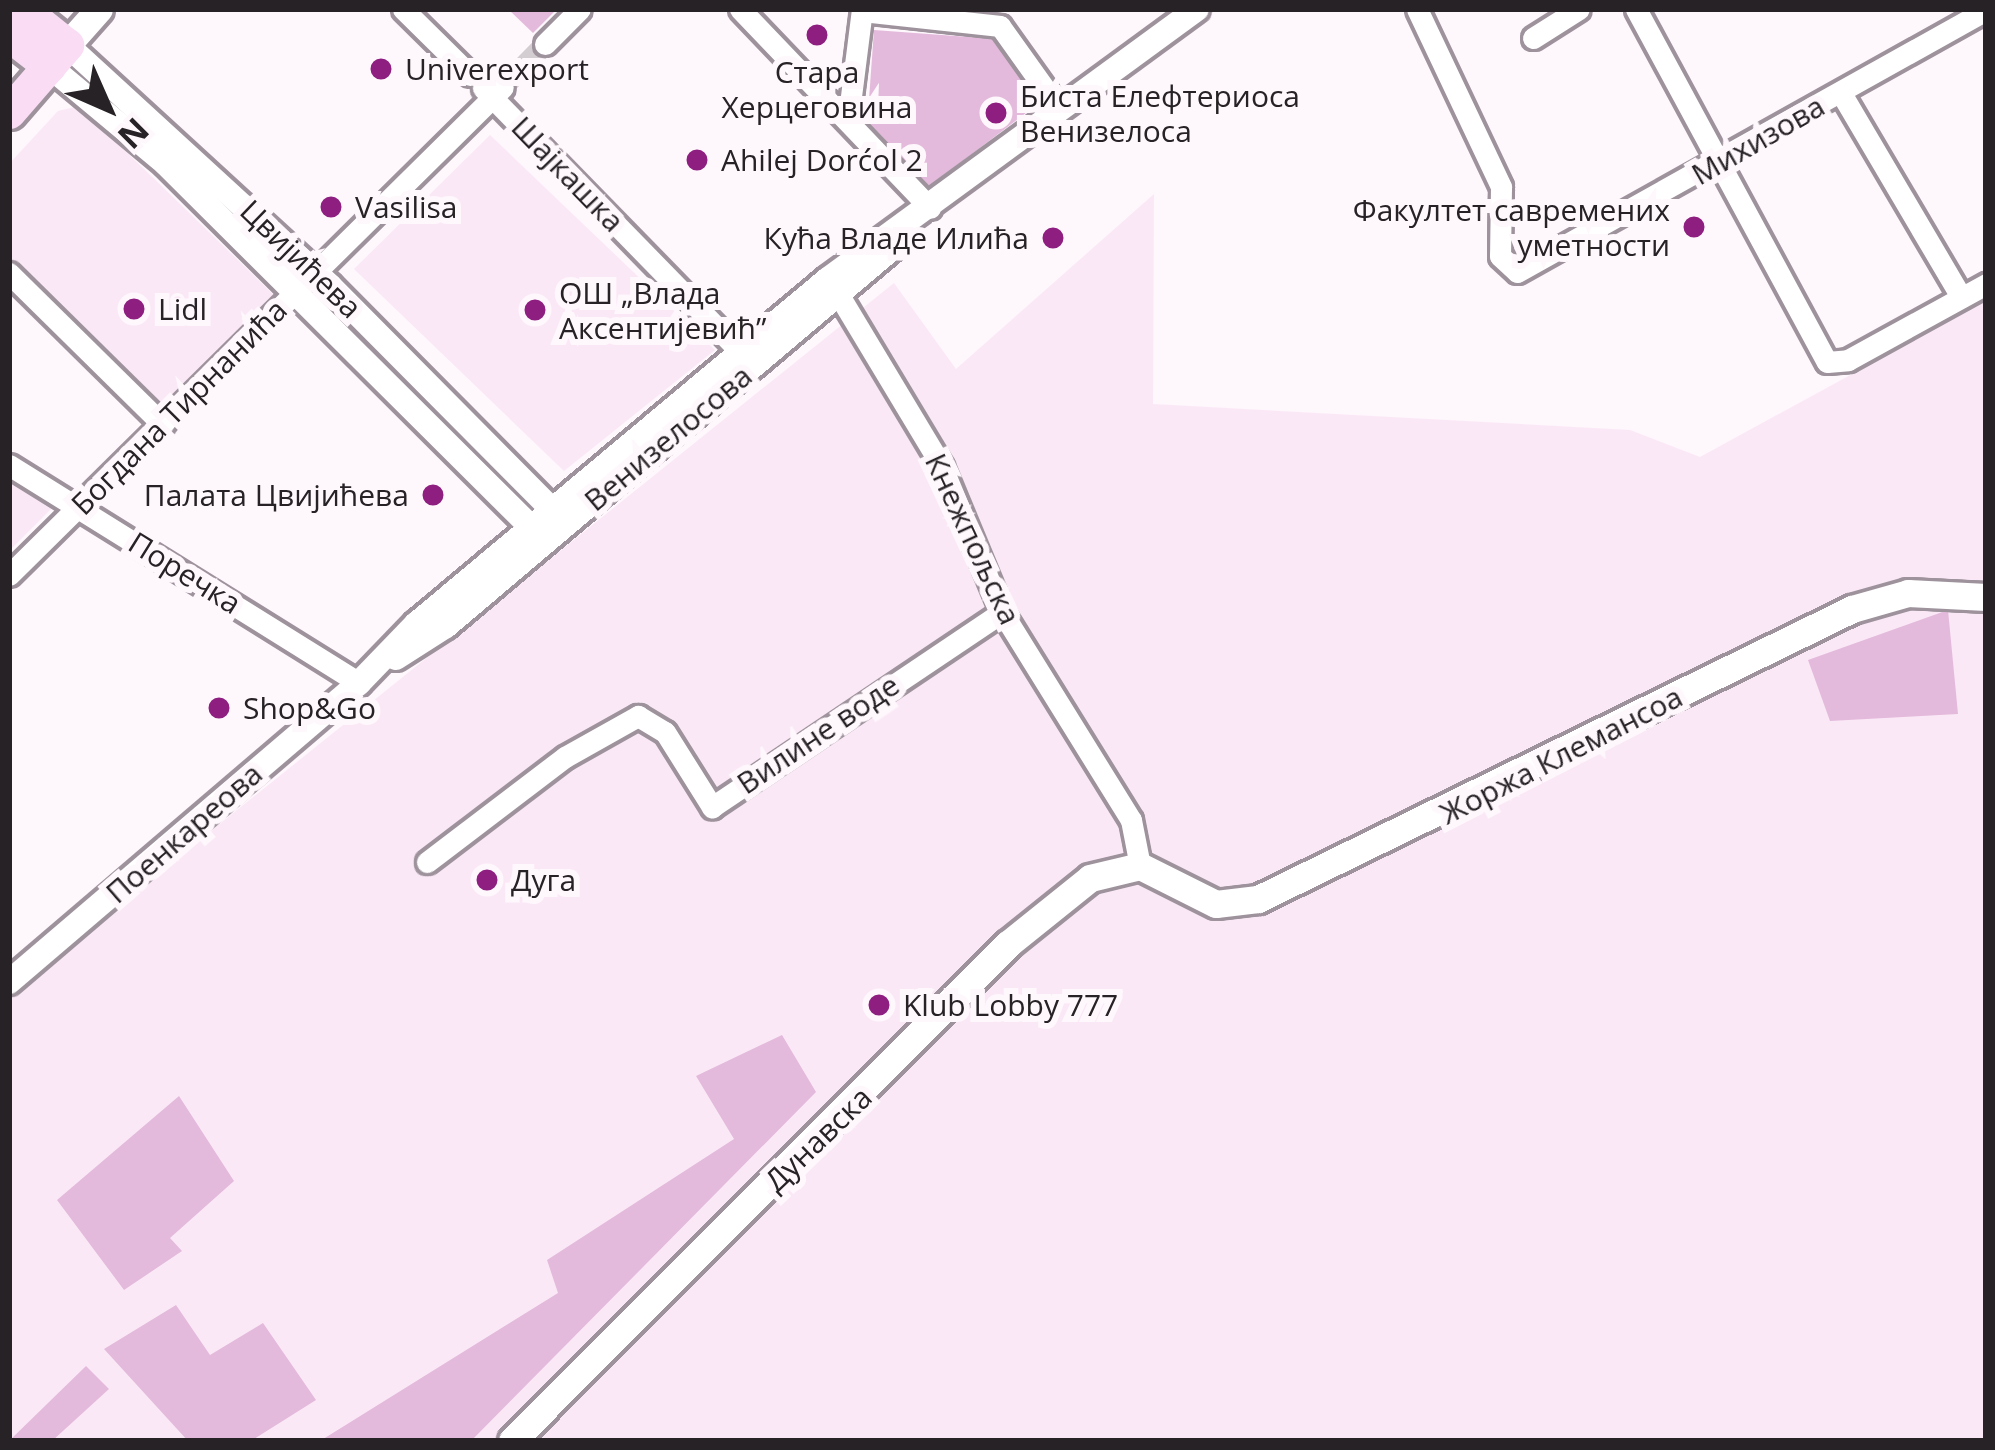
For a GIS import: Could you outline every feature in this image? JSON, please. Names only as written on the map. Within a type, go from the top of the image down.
[{"type":"main road","name":"Цвијићева","points":[[22,9],[58,56]]},
{"type":"main road","points":[[9,112],[100,9]]},
{"type":"main road","name":"Цвијићева","points":[[9,35],[58,56]]},
{"type":"main road","name":"Жоржа Клемансоа","points":[[1141,866],[1216,904],[1258,899],[1852,609],[1908,592],[1986,597]]},
{"type":"main road","name":"Дунавска","points":[[512,1441],[1033,922],[1090,878],[1141,866]]},
{"type":"street","name":"Шајкашка","points":[[403,9],[487,87],[747,359]]},
{"type":"street","points":[[544,44],[580,9]]},
{"type":"street","points":[[740,9],[930,208]]},
{"type":"street","name":"Венизелосова","points":[[560,517],[834,286],[922,223],[930,208],[1196,9]]},
{"type":"street","name":"Михизова","points":[[1417,9],[1501,187],[1502,266],[1528,269],[1980,16]]},
{"type":"street","points":[[1533,38],[1579,9]]},
{"type":"street","points":[[1636,9],[1821,354],[1833,364],[1986,284]]},
{"type":"street","points":[[848,120],[862,10],[1004,17],[1060,110]]},
{"type":"street","name":"Цвијићева","points":[[58,56],[315,272],[560,517]]},
{"type":"street","name":"Цвијићева","points":[[58,56],[538,535]]},
{"type":"street","name":"Богдана Тирнанића","points":[[9,575],[296,292],[487,87]]},
{"type":"street","points":[[1841,93],[1961,297]]},
{"type":"street","points":[[9,273],[163,425]]},
{"type":"street","name":"Кнежпољска","points":[[834,286],[942,467],[1002,612],[1112,785],[1138,835],[1141,866]]},
{"type":"street","name":"Поречка","points":[[9,465],[76,511],[359,683]]},
{"type":"street","name":"Поенкареова","points":[[9,982],[359,683],[446,626],[560,517]]},
{"type":"street","name":"Вилине воде","points":[[427,862],[565,757],[638,716],[665,731],[712,807],[1002,612]]},
{"type":"shaded area","points":[[508,9],[557,9],[533,33]]},
{"type":"shaded area","points":[[874,30],[996,39],[1043,100],[927,188],[867,127]]},
{"type":"shaded area","points":[[79,106],[276,297],[159,413],[9,264],[9,164],[58,111]]},
{"type":"shaded area","name":"ОШ „Влада Аксентијевић”","points":[[490,135],[715,350],[564,471],[354,269]]},
{"type":"shaded area","points":[[1154,194],[1153,404],[1630,430],[1700,457],[1986,301],[1986,1441],[9,1441],[9,993],[894,283],[956,369]]},
{"type":"shaded area","points":[[9,476],[56,504],[9,551]]},
{"type":"shaded area","points":[[1948,610],[1958,714],[1830,721],[1808,660]]},
{"type":"shaded area","points":[[782,1035],[816,1092],[471,1441],[320,1441],[558,1293],[547,1260],[734,1139],[696,1076]]},
{"type":"shaded area","points":[[179,1096],[234,1181],[170,1238],[182,1251],[124,1290],[57,1200]]},
{"type":"shaded area","points":[[176,1305],[210,1355],[263,1323],[316,1400],[251,1441],[188,1441],[104,1349]]},
{"type":"shaded area","points":[[86,1366],[109,1389],[52,1441],[9,1441]]},
{"type":"tunnel","points":[[503,87],[545,44]]},
{"type":"place","name":"Стара Херцеговина","points":[[817,35]]},
{"type":"place","name":"Univerexport","points":[[381,69]]},
{"type":"place","name":"Биста Елефтериоса Венизелоса","points":[[996,113]]},
{"type":"place","name":"Ahilej Dorćol 2","points":[[697,160]]},
{"type":"place","name":"Vasilisa","points":[[331,207]]},
{"type":"place","name":"Факултет савремених уметности","points":[[1694,227]]},
{"type":"place","name":"Кућа Владе Илића","points":[[1053,238]]},
{"type":"place","name":"Lidl","points":[[134,309]]},
{"type":"place","name":"ОШ „Влада Аксентијевић”","points":[[535,310]]},
{"type":"place","name":"Палата Цвијићева","points":[[433,495]]},
{"type":"place","name":"Shop&Go","points":[[219,708]]},
{"type":"place","name":"Дуга","points":[[487,880]]},
{"type":"place","name":"Klub Lobby 777","points":[[879,1005]]}]
